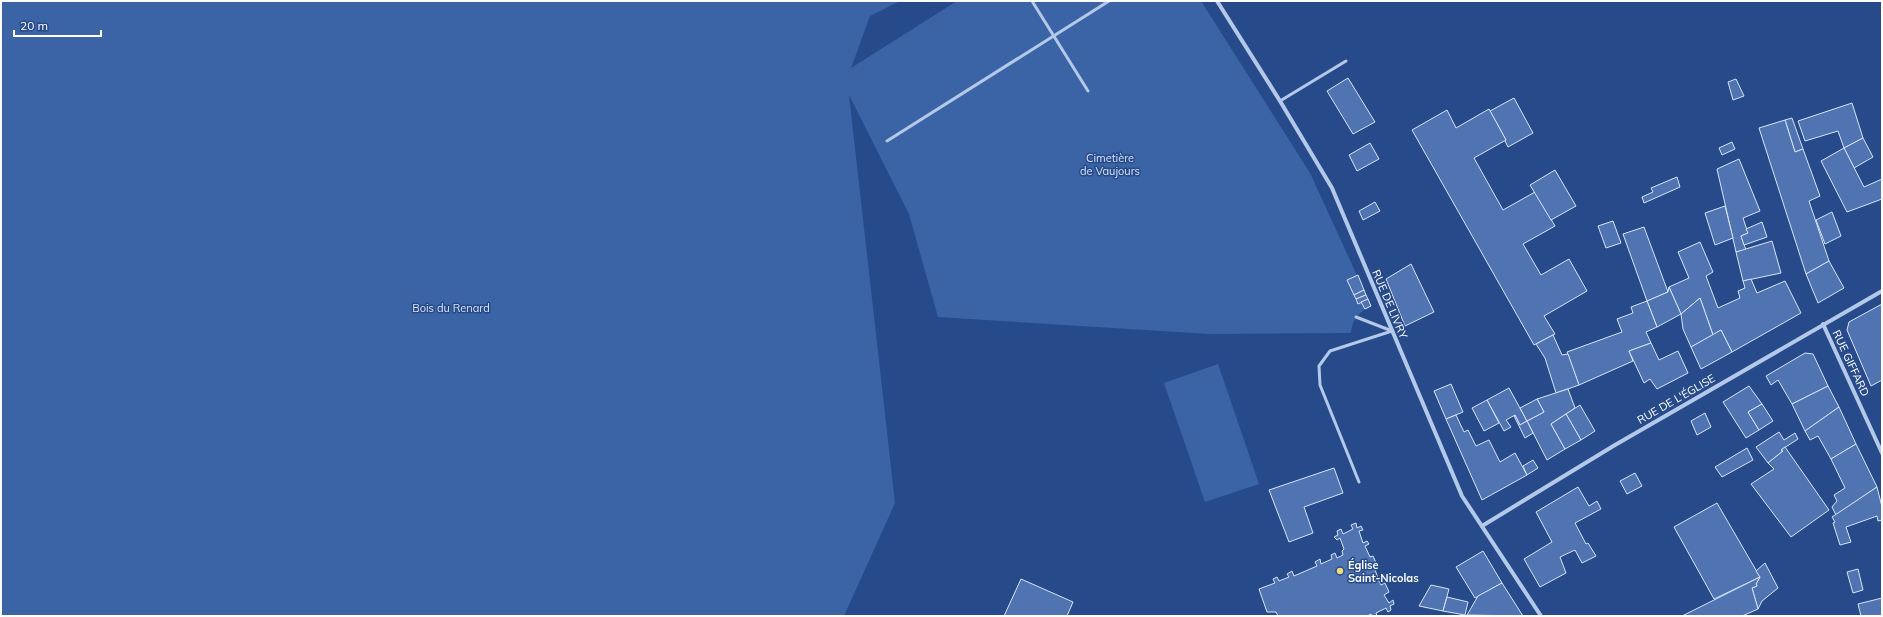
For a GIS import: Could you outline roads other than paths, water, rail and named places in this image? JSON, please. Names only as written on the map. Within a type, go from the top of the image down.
[{"type":"street","name":"RUE DE LIVRY","points":[[1217,1],[1280,100],[1332,188],[1462,496],[1541,616]]},
{"type":"street","name":"RUE DE L'ÉGLISE","points":[[1482,526],[1615,445],[1882,291]]},
{"type":"street","name":"RUE GIFFARD","points":[[1823,324],[1882,453]]},
{"type":"lane","points":[[1032,1],[1088,91]]},
{"type":"lane","points":[[887,142],[1109,1]]},
{"type":"lane","points":[[1280,100],[1346,61]]},
{"type":"lane","points":[[1356,317],[1392,331]]},
{"type":"lane","points":[[1358,482],[1320,385],[1319,366],[1330,351],[1392,331]]},
{"type":"place","name":"Église Saint-Nicolas","points":[[1340,571]]},
{"type":"park label","name":"Cimetière de Vaujours","points":[[1110,164]]},
{"type":"park label","name":"Bois du Renard","points":[[451,308]]}]
